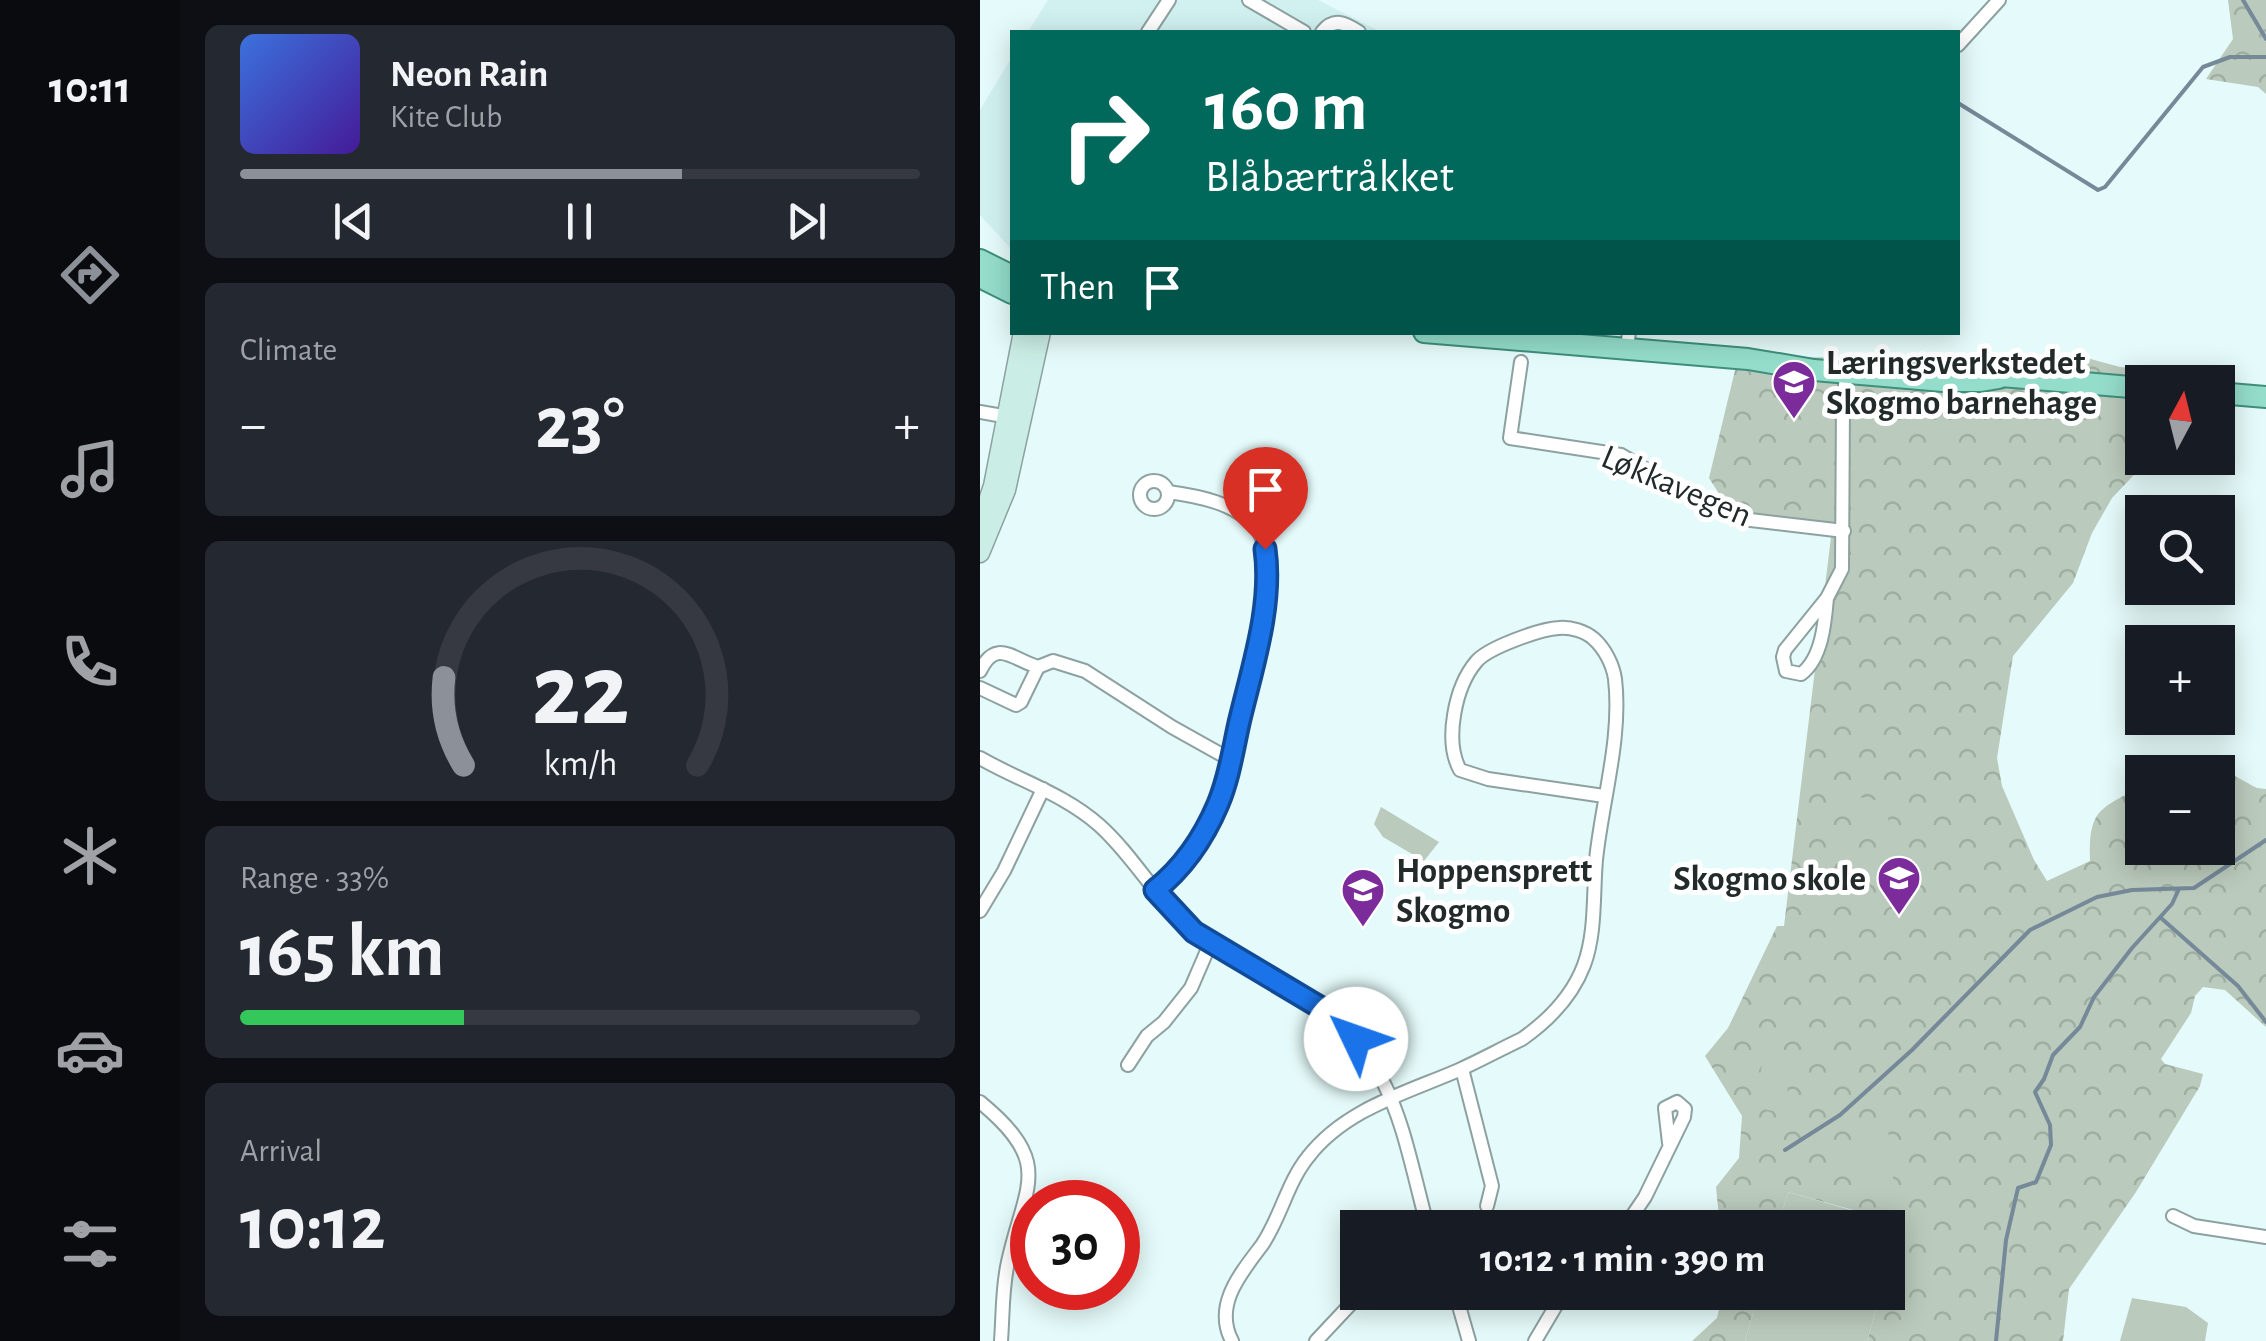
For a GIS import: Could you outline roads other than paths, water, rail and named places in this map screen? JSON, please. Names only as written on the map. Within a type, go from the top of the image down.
[{"type":"main road","points":[[980,260],[1010,275]]},
{"type":"main road","points":[[980,277],[1010,291]]},
{"type":"main road","points":[[1492,335],[1628,341],[1748,359],[1943,380],[1999,378],[2125,387]]},
{"type":"main road","points":[[2235,394],[2266,397]]},
{"type":"street","points":[[1149,30],[1170,0]]},
{"type":"street","points":[[1249,0],[1301,30]]},
{"type":"street","points":[[1960,44],[2000,0]]},
{"type":"street","points":[[1324,30],[1338,22],[1355,30]]},
{"type":"street","points":[[980,553],[1002,501],[1022,335]]},
{"type":"street","points":[[980,524],[1040,335]]},
{"type":"street","name":"Løkkavegen","points":[[1522,362],[1510,438],[1621,456],[1709,506],[1742,519],[1844,531]]},
{"type":"street","points":[[1828,598],[1786,650],[1783,665],[1794,675],[1802,674],[1811,665],[1824,629],[1828,598],[1842,569],[1843,405],[1847,368]]},
{"type":"street","points":[[980,412],[1014,418]]},
{"type":"street","points":[[1155,890],[1175,872],[1201,838],[1218,806],[1262,620],[1267,570],[1258,531],[1241,515],[1217,502],[1168,492]]},
{"type":"street","points":[[1232,1341],[1225,1319],[1228,1299],[1265,1240],[1299,1169],[1332,1130],[1392,1098],[1522,1040],[1540,1026],[1577,981],[1585,962],[1616,699],[1614,673],[1601,647],[1582,632],[1556,628],[1490,650],[1478,659],[1462,688],[1456,714],[1452,743],[1460,770],[1488,779],[1604,796]]},
{"type":"street","points":[[980,671],[994,652],[1038,666],[1054,661],[1085,671],[1172,728],[1230,760]]},
{"type":"street","points":[[980,688],[1016,705],[1038,666]]},
{"type":"street","points":[[980,758],[1043,789],[1097,823],[1122,846],[1181,920],[1210,944],[1300,994],[1344,1026],[1375,1065],[1392,1098],[1424,1210]]},
{"type":"street","points":[[980,910],[1004,871],[1043,789]]},
{"type":"street","points":[[1128,1066],[1147,1036],[1164,1022],[1190,988],[1210,944]]},
{"type":"street","points":[[1462,1069],[1492,1186],[1487,1206]]},
{"type":"street","points":[[980,1102],[1026,1153],[1031,1177],[1008,1261],[1001,1341]]},
{"type":"street","points":[[1636,1210],[1669,1143]]},
{"type":"street","points":[[2173,1216],[2194,1226],[2266,1237]]},
{"type":"street","points":[[1316,1341],[1345,1310]]},
{"type":"street","points":[[1460,1310],[1469,1341]]},
{"type":"street","points":[[1535,1341],[1553,1310]]},
{"type":"waterway","points":[[2243,0],[2266,39]]},
{"type":"waterway","points":[[1960,104],[2098,190],[2105,187],[2203,67],[2230,57],[2266,57]]},
{"type":"waterway","points":[[1785,1150],[1840,1115],[1912,1050],[2030,930],[2097,897],[2132,890],[2194,888],[2266,840]]},
{"type":"waterway","points":[[1996,1341],[2006,1240],[2018,1188],[2036,1182],[2051,1145],[2050,1125],[2035,1092],[2053,1055],[2080,1027],[2094,997],[2172,904],[2178,891]]},
{"type":"waterway","points":[[2161,918],[2238,986],[2266,1022]]},
{"type":"place","name":"Læringsverkstedet Skogmo barnehage","points":[[1794,420]]},
{"type":"place","name":"Skogmo skole","points":[[1899,916]]},
{"type":"place","name":"Hoppensprett Skogmo","points":[[1363,928]]}]
